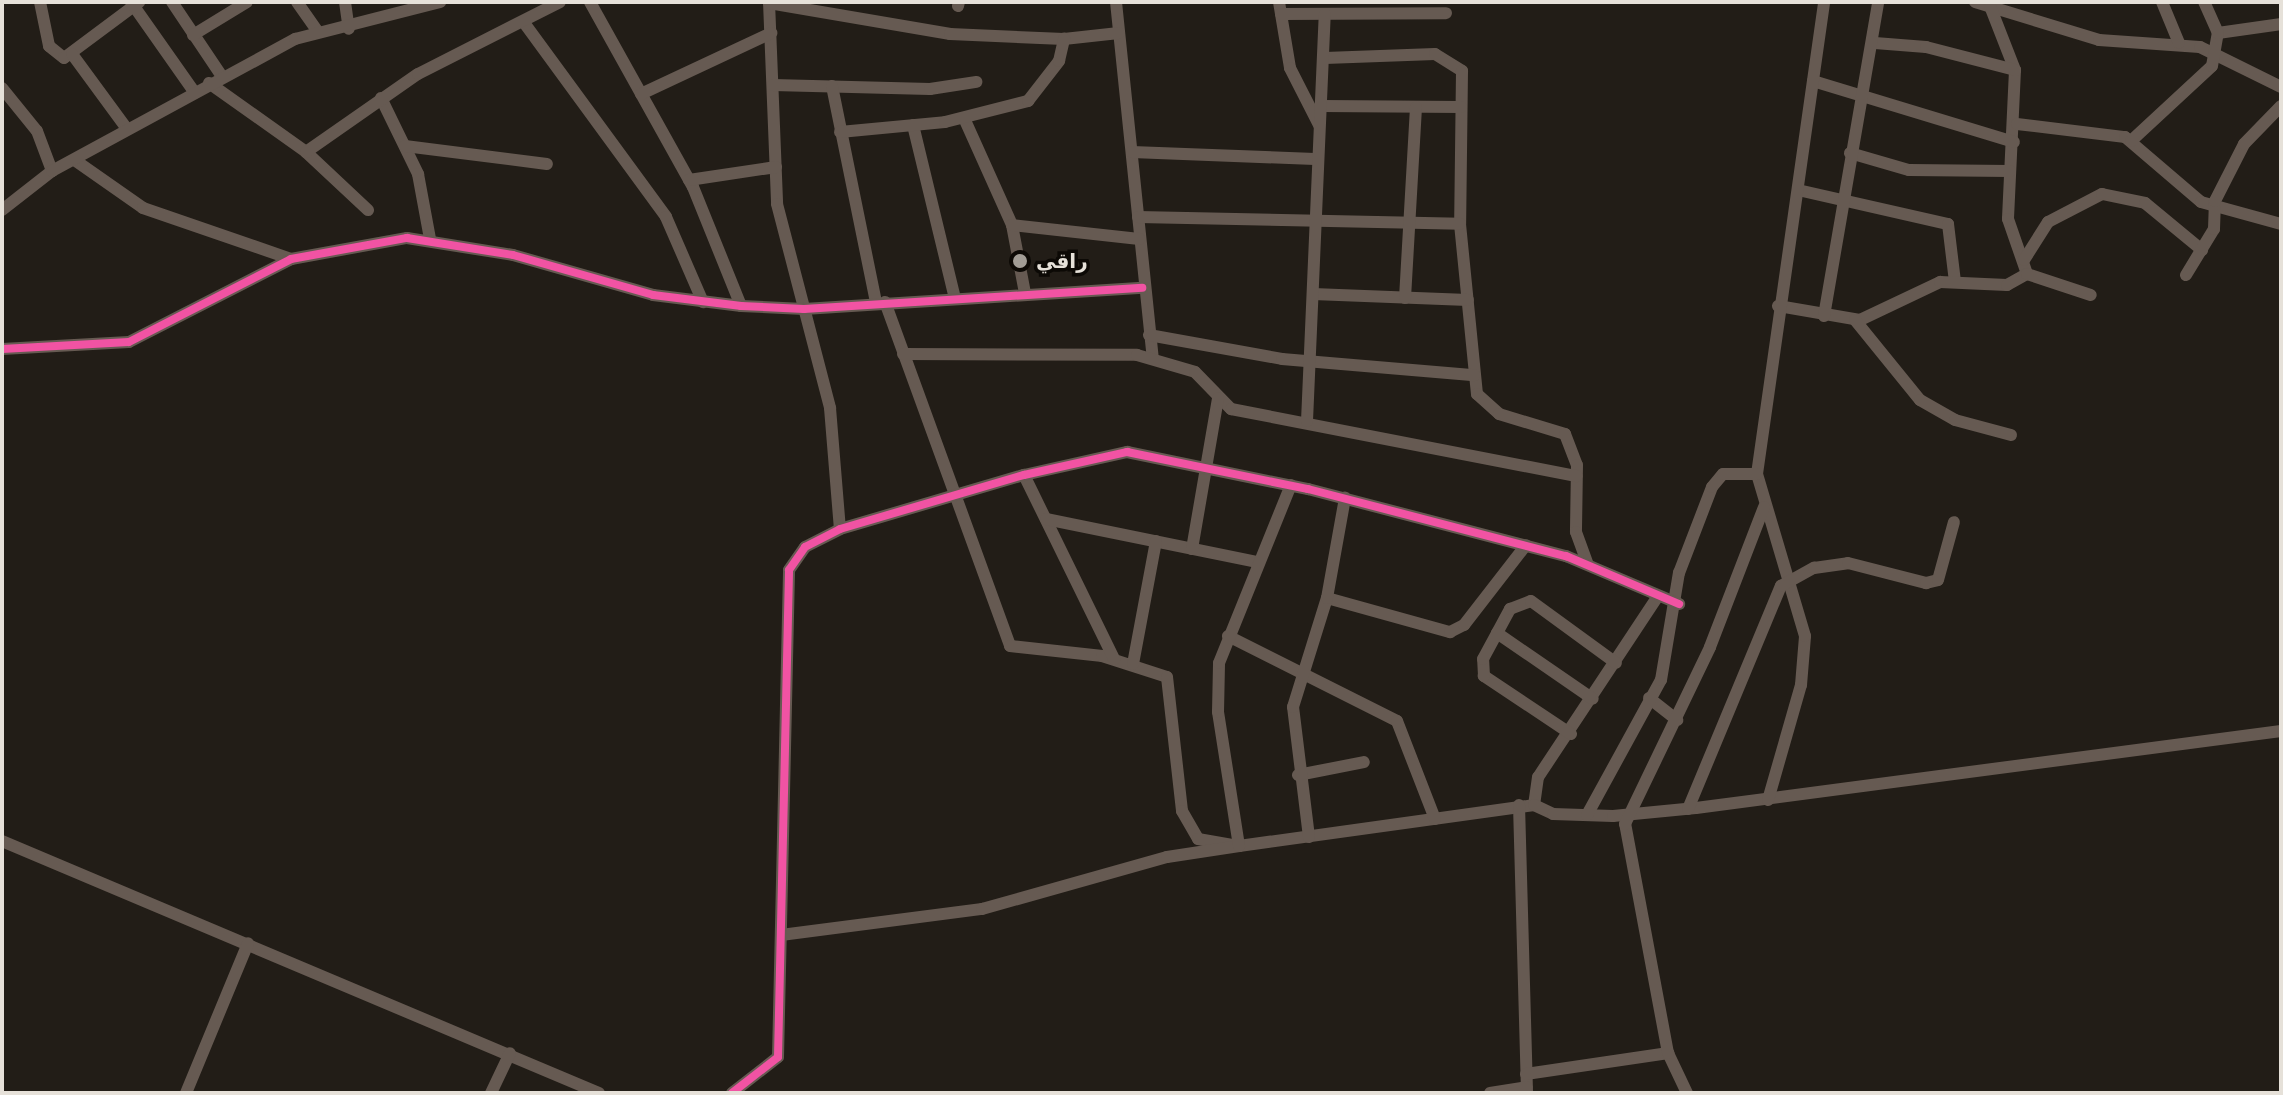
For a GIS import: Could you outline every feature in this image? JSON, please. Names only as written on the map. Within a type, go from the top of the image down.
[{"type":"street","points":[[40,2],[49,46],[57,56],[72,54],[134,3],[195,93]]},
{"type":"street","points":[[172,2],[221,75]]},
{"type":"street","points":[[193,35],[247,2]]},
{"type":"street","points":[[297,2],[317,31]]},
{"type":"street","points":[[345,2],[349,29]]},
{"type":"street","points":[[2,210],[52,171],[76,161],[221,75],[317,31],[349,29],[440,2]]},
{"type":"street","points":[[306,152],[381,98],[525,24],[560,2]]},
{"type":"street","points":[[590,2],[689,180],[741,306]]},
{"type":"street","points":[[840,529],[830,408],[777,204],[769,2],[950,34],[1064,39],[1119,33]]},
{"type":"street","points":[[1116,2],[1138,217],[1142,288],[1153,358]]},
{"type":"street","points":[[1768,800],[1801,685],[1805,636],[1792,577],[1764,507],[1757,474],[1778,306],[1798,190],[1824,2]]},
{"type":"street","points":[[1824,316],[1840,195],[1875,43],[1878,2]]},
{"type":"street","points":[[1975,2],[2099,40],[2179,43],[2217,53],[2278,81]]},
{"type":"street","points":[[2162,2],[2179,43]]},
{"type":"street","points":[[2131,141],[2198,84],[2217,53],[2218,33],[2204,2]]},
{"type":"street","points":[[1990,6],[2015,70],[2017,124],[2010,171],[2008,219],[2027,274]]},
{"type":"street","points":[[1319,125],[1298,91],[1280,8],[1325,14],[1446,13]]},
{"type":"street","points":[[1307,421],[1317,221],[1315,159],[1322,106],[1325,14]]},
{"type":"street","points":[[525,24],[666,217],[703,302]]},
{"type":"street","points":[[2218,33],[2281,24]]},
{"type":"street","points":[[641,94],[771,33]]},
{"type":"street","points":[[840,132],[964,118],[1028,101],[1059,61],[1064,39]]},
{"type":"street","points":[[1875,43],[1926,47],[2015,70]]},
{"type":"street","points":[[72,54],[127,129]]},
{"type":"street","points":[[1325,58],[1450,57],[1462,71],[1460,224],[1474,375],[1486,407],[1565,434],[1577,476],[1576,532],[1587,563]]},
{"type":"street","points":[[1813,81],[2014,142]]},
{"type":"street","points":[[773,85],[976,82]]},
{"type":"street","points":[[209,83],[306,152],[368,210]]},
{"type":"street","points":[[832,86],[880,303],[903,354],[1010,646],[1114,659],[1167,677],[1186,824],[1212,845],[1239,846]]},
{"type":"street","points":[[2,88],[37,131],[52,171]]},
{"type":"street","points":[[381,98],[418,174],[430,239]]},
{"type":"street","points":[[1322,106],[1461,107]]},
{"type":"street","points":[[2186,275],[2215,223],[2214,205],[2248,138],[2281,106]]},
{"type":"street","points":[[1405,298],[1416,107]]},
{"type":"street","points":[[964,118],[1012,225],[1025,293]]},
{"type":"street","points":[[2017,124],[2131,141],[2161,176],[2214,205],[2281,224]]},
{"type":"street","points":[[913,125],[955,299]]},
{"type":"street","points":[[405,146],[547,164]]},
{"type":"street","points":[[1132,152],[1315,159]]},
{"type":"street","points":[[1850,153],[1909,170],[2010,171]]},
{"type":"street","points":[[76,161],[143,208],[291,259]]},
{"type":"street","points":[[689,180],[776,167]]},
{"type":"street","points":[[1798,190],[1840,195],[1948,224],[1955,282]]},
{"type":"street","points":[[2024,260],[2048,222],[2102,194],[2145,203],[2202,250]]},
{"type":"street","points":[[1138,217],[1460,224]]},
{"type":"street","points":[[1012,225],[1139,239]]},
{"type":"street","points":[[2,349],[129,342],[291,259],[349,244],[430,239],[703,302],[741,306],[804,309],[1142,288]]},
{"type":"street","points":[[1778,306],[1855,320],[1925,287],[1955,282],[2007,285],[2027,274],[2091,295]]},
{"type":"street","points":[[1313,294],[1468,300]]},
{"type":"street","points":[[1855,320],[1920,400],[1955,420],[2011,435]]},
{"type":"street","points":[[1149,335],[1310,361],[1474,375]]},
{"type":"street","points":[[903,354],[1153,358],[1195,372],[1231,409],[1307,421],[1577,476]]},
{"type":"street","points":[[1192,549],[1218,398]]},
{"type":"street","points":[[732,1093],[778,1057],[789,570],[805,547],[840,529],[1024,475],[1127,452],[1291,485],[1526,545],[1587,563],[1679,604]]},
{"type":"street","points":[[1587,815],[1649,698],[1671,647],[1679,604],[1679,573],[1712,487],[1723,474],[1757,474]]},
{"type":"street","points":[[1024,475],[1114,659]]},
{"type":"street","points":[[1239,846],[1218,712],[1228,636],[1291,485]]},
{"type":"street","points":[[1309,837],[1298,775],[1293,707],[1301,668],[1327,598],[1345,498]]},
{"type":"street","points":[[1687,1093],[1668,1053],[1625,831],[1677,720],[1764,507]]},
{"type":"street","points":[[1046,519],[1258,562]]},
{"type":"street","points":[[1688,809],[1770,598],[1792,577],[1848,563],[1926,583],[1938,580],[1954,522]]},
{"type":"street","points":[[1133,664],[1156,541]]},
{"type":"street","points":[[1327,598],[1450,632],[1464,625],[1526,545]]},
{"type":"street","points":[[1534,805],[1532,788],[1571,734],[1658,596]]},
{"type":"street","points":[[1571,734],[1484,676],[1483,659],[1510,609],[1531,601],[1616,663]]},
{"type":"street","points":[[1497,633],[1593,699]]},
{"type":"street","points":[[1228,636],[1301,668],[1397,721],[1435,819]]},
{"type":"street","points":[[1649,698],[1677,720]]},
{"type":"street","points":[[781,935],[982,909],[1167,857],[1519,805],[1587,815],[1688,809],[2281,731]]},
{"type":"street","points":[[1298,775],[1364,762]]},
{"type":"street","points":[[1519,805],[1526,1085]]},
{"type":"street","points":[[2,841],[599,1093]]},
{"type":"street","points":[[186,1093],[248,943]]},
{"type":"street","points":[[491,1093],[510,1053]]},
{"type":"street","points":[[1490,1093],[1668,1053]]},
{"type":"cycle path","points":[[2,349],[129,342],[291,259],[407,238],[513,255],[653,295],[741,306],[804,309],[1142,288]]},
{"type":"cycle path","points":[[732,1093],[778,1057],[789,570],[805,547],[840,529],[1024,475],[1127,452],[1308,489],[1566,556],[1679,604]]},
{"type":"place","name":"راقي","points":[[1020,261]]}]
